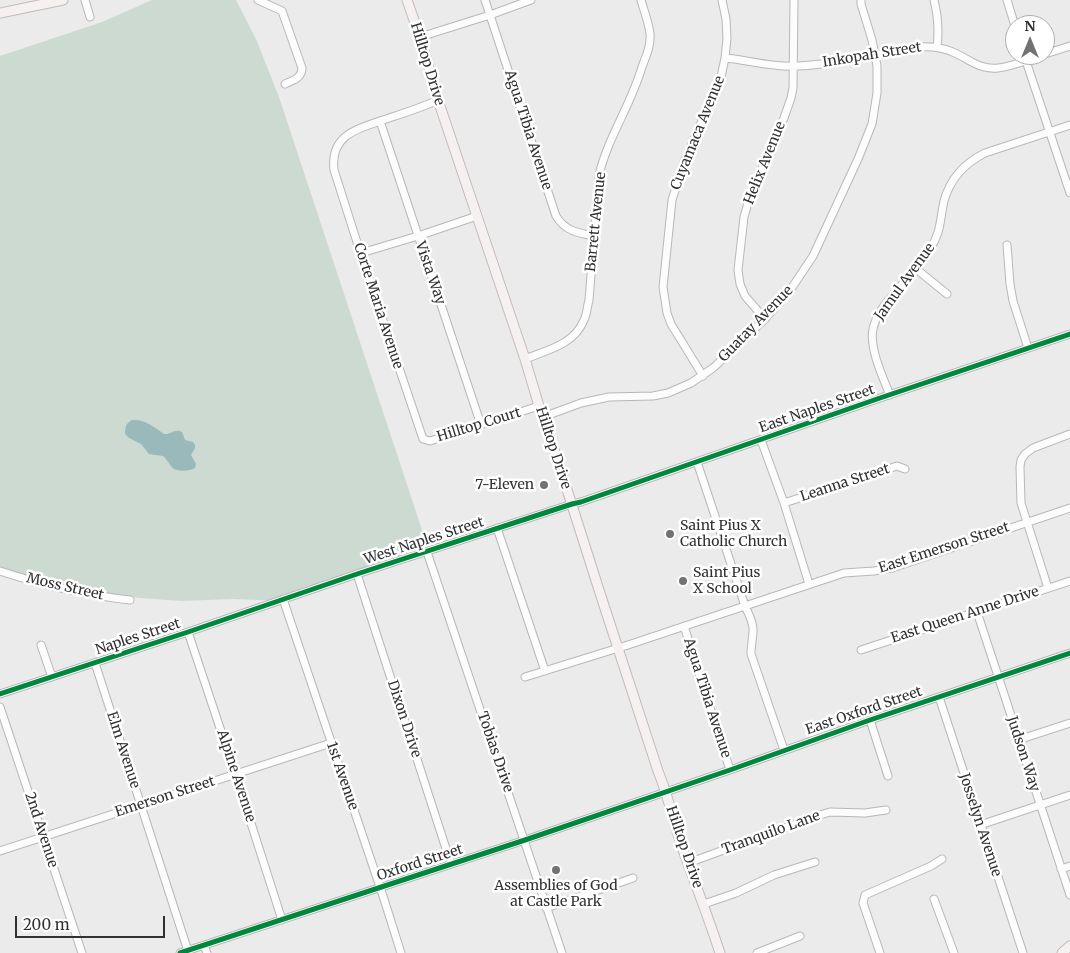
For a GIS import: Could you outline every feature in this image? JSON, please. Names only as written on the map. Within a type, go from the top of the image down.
[{"type":"main road","points":[[0,13],[63,0]]},
{"type":"main road","name":"Hilltop Drive","points":[[407,0],[420,36],[438,100],[525,359],[666,792],[678,835],[720,953]]},
{"type":"main road","points":[[1062,953],[1070,946]]},
{"type":"street","points":[[85,0],[90,18]]},
{"type":"street","points":[[258,0],[282,11],[302,68],[298,78],[285,84]]},
{"type":"street","name":"Agua Tibia Avenue","points":[[485,0],[556,216],[569,230],[594,236]]},
{"type":"street","points":[[420,36],[531,0]]},
{"type":"street","name":"Barrett Avenue","points":[[525,359],[560,346],[569,340],[584,320],[589,300],[599,175],[608,148],[641,73],[649,48],[650,34],[641,0]]},
{"type":"street","name":"Cuyamaca Avenue","points":[[704,376],[671,324],[664,299],[664,276],[672,200],[679,174],[719,83],[725,58],[727,38],[722,0]]},
{"type":"street","name":"Helix Avenue","points":[[765,319],[745,296],[738,270],[744,217],[750,196],[791,98],[793,88],[794,0]]},
{"type":"street","name":"Guatay Avenue","points":[[543,417],[580,403],[603,398],[653,396],[668,393],[691,384],[704,376],[765,319],[793,286],[813,256],[860,156],[872,124],[877,93],[877,66],[861,0]]},
{"type":"street","points":[[934,0],[939,28],[937,47]]},
{"type":"street","points":[[1007,0],[1012,15]]},
{"type":"street","name":"Inkopah Street","points":[[1055,51],[1070,46]]},
{"type":"street","name":"Inkopah Street","points":[[725,58],[763,64],[793,66],[846,61],[917,47],[937,47],[954,52],[970,62],[988,68],[1000,68],[1008,65]]},
{"type":"street","points":[[1027,65],[1070,194]]},
{"type":"street","name":"Corte Maria Avenue","points":[[421,435],[334,170],[334,160],[340,142],[352,131],[438,100]]},
{"type":"street","name":"Vista Way","points":[[380,121],[481,425]]},
{"type":"street","name":"Jamul Avenue","points":[[890,395],[872,348],[873,328],[876,317],[932,247],[939,233],[944,200],[959,172],[972,160],[985,153],[1070,125]]},
{"type":"street","points":[[361,253],[477,216]]},
{"type":"street","points":[[1007,245],[1013,301],[1028,348]]},
{"type":"street","points":[[915,268],[947,294]]},
{"type":"street","name":"East Naples Street","points":[[572,504],[1070,334]]},
{"type":"street","name":"Hilltop Court","points":[[421,435],[424,439],[430,441],[539,406]]},
{"type":"street","points":[[1048,588],[1021,503],[1020,467],[1025,454],[1033,448],[1070,434]]},
{"type":"street","points":[[761,440],[784,503],[809,584]]},
{"type":"street","points":[[698,462],[753,628],[751,654],[784,750]]},
{"type":"street","name":"Leanna Street","points":[[784,503],[897,466],[905,468]]},
{"type":"street","name":"West Naples Street","points":[[283,600],[572,504]]},
{"type":"street","name":"East Emerson Street","points":[[618,648],[844,573],[892,568],[1070,508]]},
{"type":"street","points":[[497,528],[545,671]]},
{"type":"street","name":"Tobias Drive","points":[[427,552],[562,953]]},
{"type":"street","name":"Moss Street","points":[[0,571],[90,595],[130,600]]},
{"type":"street","name":"Dixon Drive","points":[[357,574],[451,864]]},
{"type":"street","name":"East Queen Anne Drive","points":[[861,650],[1070,581]]},
{"type":"street","name":"Naples Street","points":[[0,694],[283,600]]},
{"type":"street","name":"1st Avenue","points":[[283,600],[401,953]]},
{"type":"street","name":"Judson Way","points":[[977,612],[1070,895]]},
{"type":"street","name":"Agua Tibia Avenue","points":[[684,626],[730,770]]},
{"type":"street","name":"Alpine Avenue","points":[[188,632],[236,774],[282,920]]},
{"type":"street","points":[[41,646],[52,677]]},
{"type":"street","points":[[525,677],[618,648]]},
{"type":"street","name":"East Oxford Street","points":[[666,792],[870,720],[1070,653]]},
{"type":"street","name":"Elm Avenue","points":[[95,663],[184,952]]},
{"type":"street","name":"Josselyn Avenue","points":[[939,697],[1023,953]]},
{"type":"street","name":"2nd Avenue","points":[[0,707],[82,953]]},
{"type":"street","points":[[870,720],[888,776]]},
{"type":"street","points":[[1018,740],[1070,723]]},
{"type":"street","name":"Emerson Street","points":[[0,851],[331,743]]},
{"type":"street","name":"Oxford Street","points":[[184,952],[666,792]]},
{"type":"street","points":[[980,825],[1070,795]]},
{"type":"street","name":"Tranquilo Lane","points":[[688,863],[820,814],[830,812],[865,813],[886,810]]},
{"type":"street","points":[[880,953],[863,903],[865,895],[931,866],[942,859]]},
{"type":"street","points":[[704,904],[736,893],[774,875],[815,862]]},
{"type":"street","points":[[1061,869],[1070,866]]},
{"type":"street","points":[[546,908],[633,878]]},
{"type":"street","points":[[934,899],[954,953]]},
{"type":"street","points":[[757,953],[800,936]]},
{"type":"street","points":[[204,945],[207,953]]},
{"type":"shaded area","points":[[152,0],[236,0],[256,39],[279,97],[426,542],[398,563],[283,601],[233,599],[181,601],[115,596],[89,592],[0,570],[0,56],[102,22]]},
{"type":"water","points":[[132,420],[145,422],[164,434],[177,431],[182,432],[185,440],[193,442],[195,445],[191,455],[196,464],[195,468],[185,471],[176,470],[163,456],[149,454],[141,444],[125,434],[128,422]]},
{"type":"cycle path","points":[[0,694],[357,574],[581,502],[1070,334]]},
{"type":"cycle path","points":[[180,953],[525,840],[870,720],[1070,653]]},
{"type":"place","name":"7-Eleven","points":[[544,485]]},
{"type":"place","name":"Saint Pius X Catholic Church","points":[[670,534]]},
{"type":"place","name":"Saint Pius X School","points":[[683,581]]},
{"type":"place","name":"Assemblies of God at Castle Park","points":[[556,870]]}]
